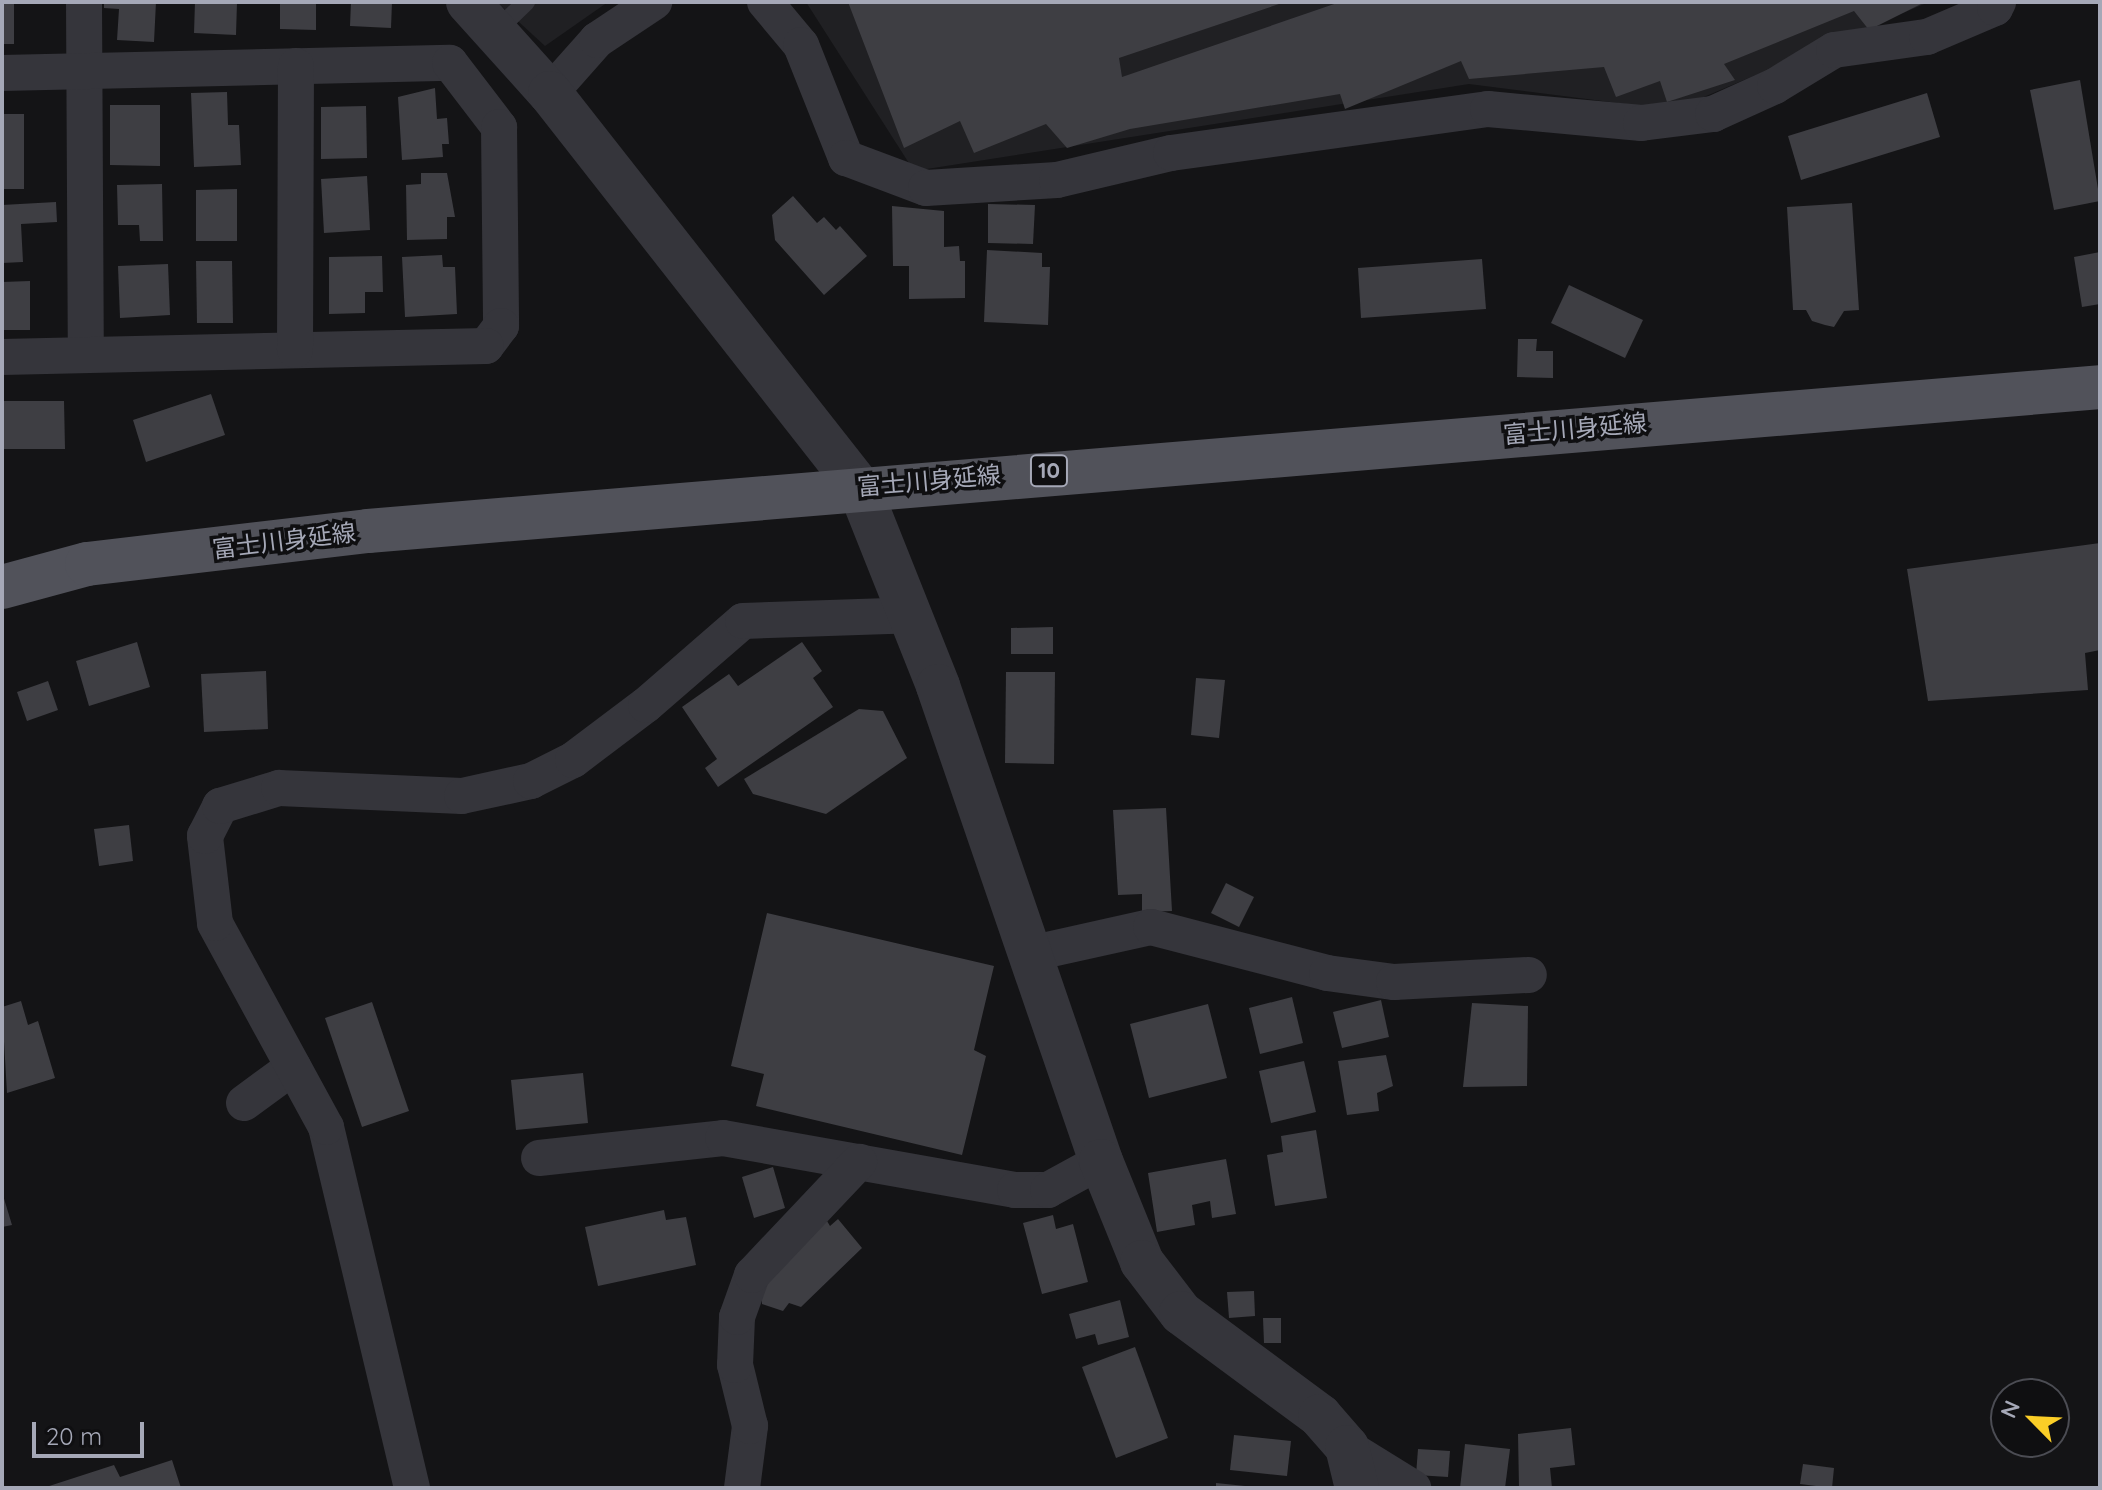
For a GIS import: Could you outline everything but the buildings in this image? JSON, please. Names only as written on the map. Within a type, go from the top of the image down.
[{"type":"main road","name":"富士川身延線","points":[[2,587],[87,564],[368,531],[859,487],[2100,387]]},
{"type":"street","points":[[84,2],[86,354]]},
{"type":"street","points":[[550,93],[597,40],[654,2]]},
{"type":"street","points":[[765,2],[801,45],[846,158],[926,188],[1057,180],[1171,153],[1488,109],[1641,123],[1713,114],[1775,86],[1834,50],[1927,37],[1995,8],[1998,2]]},
{"type":"street","points":[[497,12],[550,93],[859,487],[911,615],[1101,1161],[1142,1262],[1181,1313],[1320,1416],[1352,1467],[1413,1488]]},
{"type":"street","points":[[2,73],[450,63],[499,127],[501,326],[486,346],[2,357]]},
{"type":"street","points":[[295,350],[296,66]]},
{"type":"street","points":[[412,1488],[326,1127],[215,923],[205,836],[220,806],[279,788],[462,796],[531,781],[573,760],[634,714],[743,621],[911,615]]},
{"type":"street","points":[[1029,954],[1151,927],[1354,977],[1394,982],[1529,975]]},
{"type":"street","points":[[244,1103],[293,1067]]},
{"type":"street","points":[[539,1158],[723,1138],[1015,1190],[1048,1190],[1101,1161]]},
{"type":"street","points":[[742,1488],[750,1426],[735,1365],[737,1317],[752,1275],[859,1162]]},
{"type":"shaded area","points":[[497,2],[608,2],[545,46]]},
{"type":"shaded area","points":[[806,2],[1929,2],[1673,110],[1469,84],[914,171]]}]
